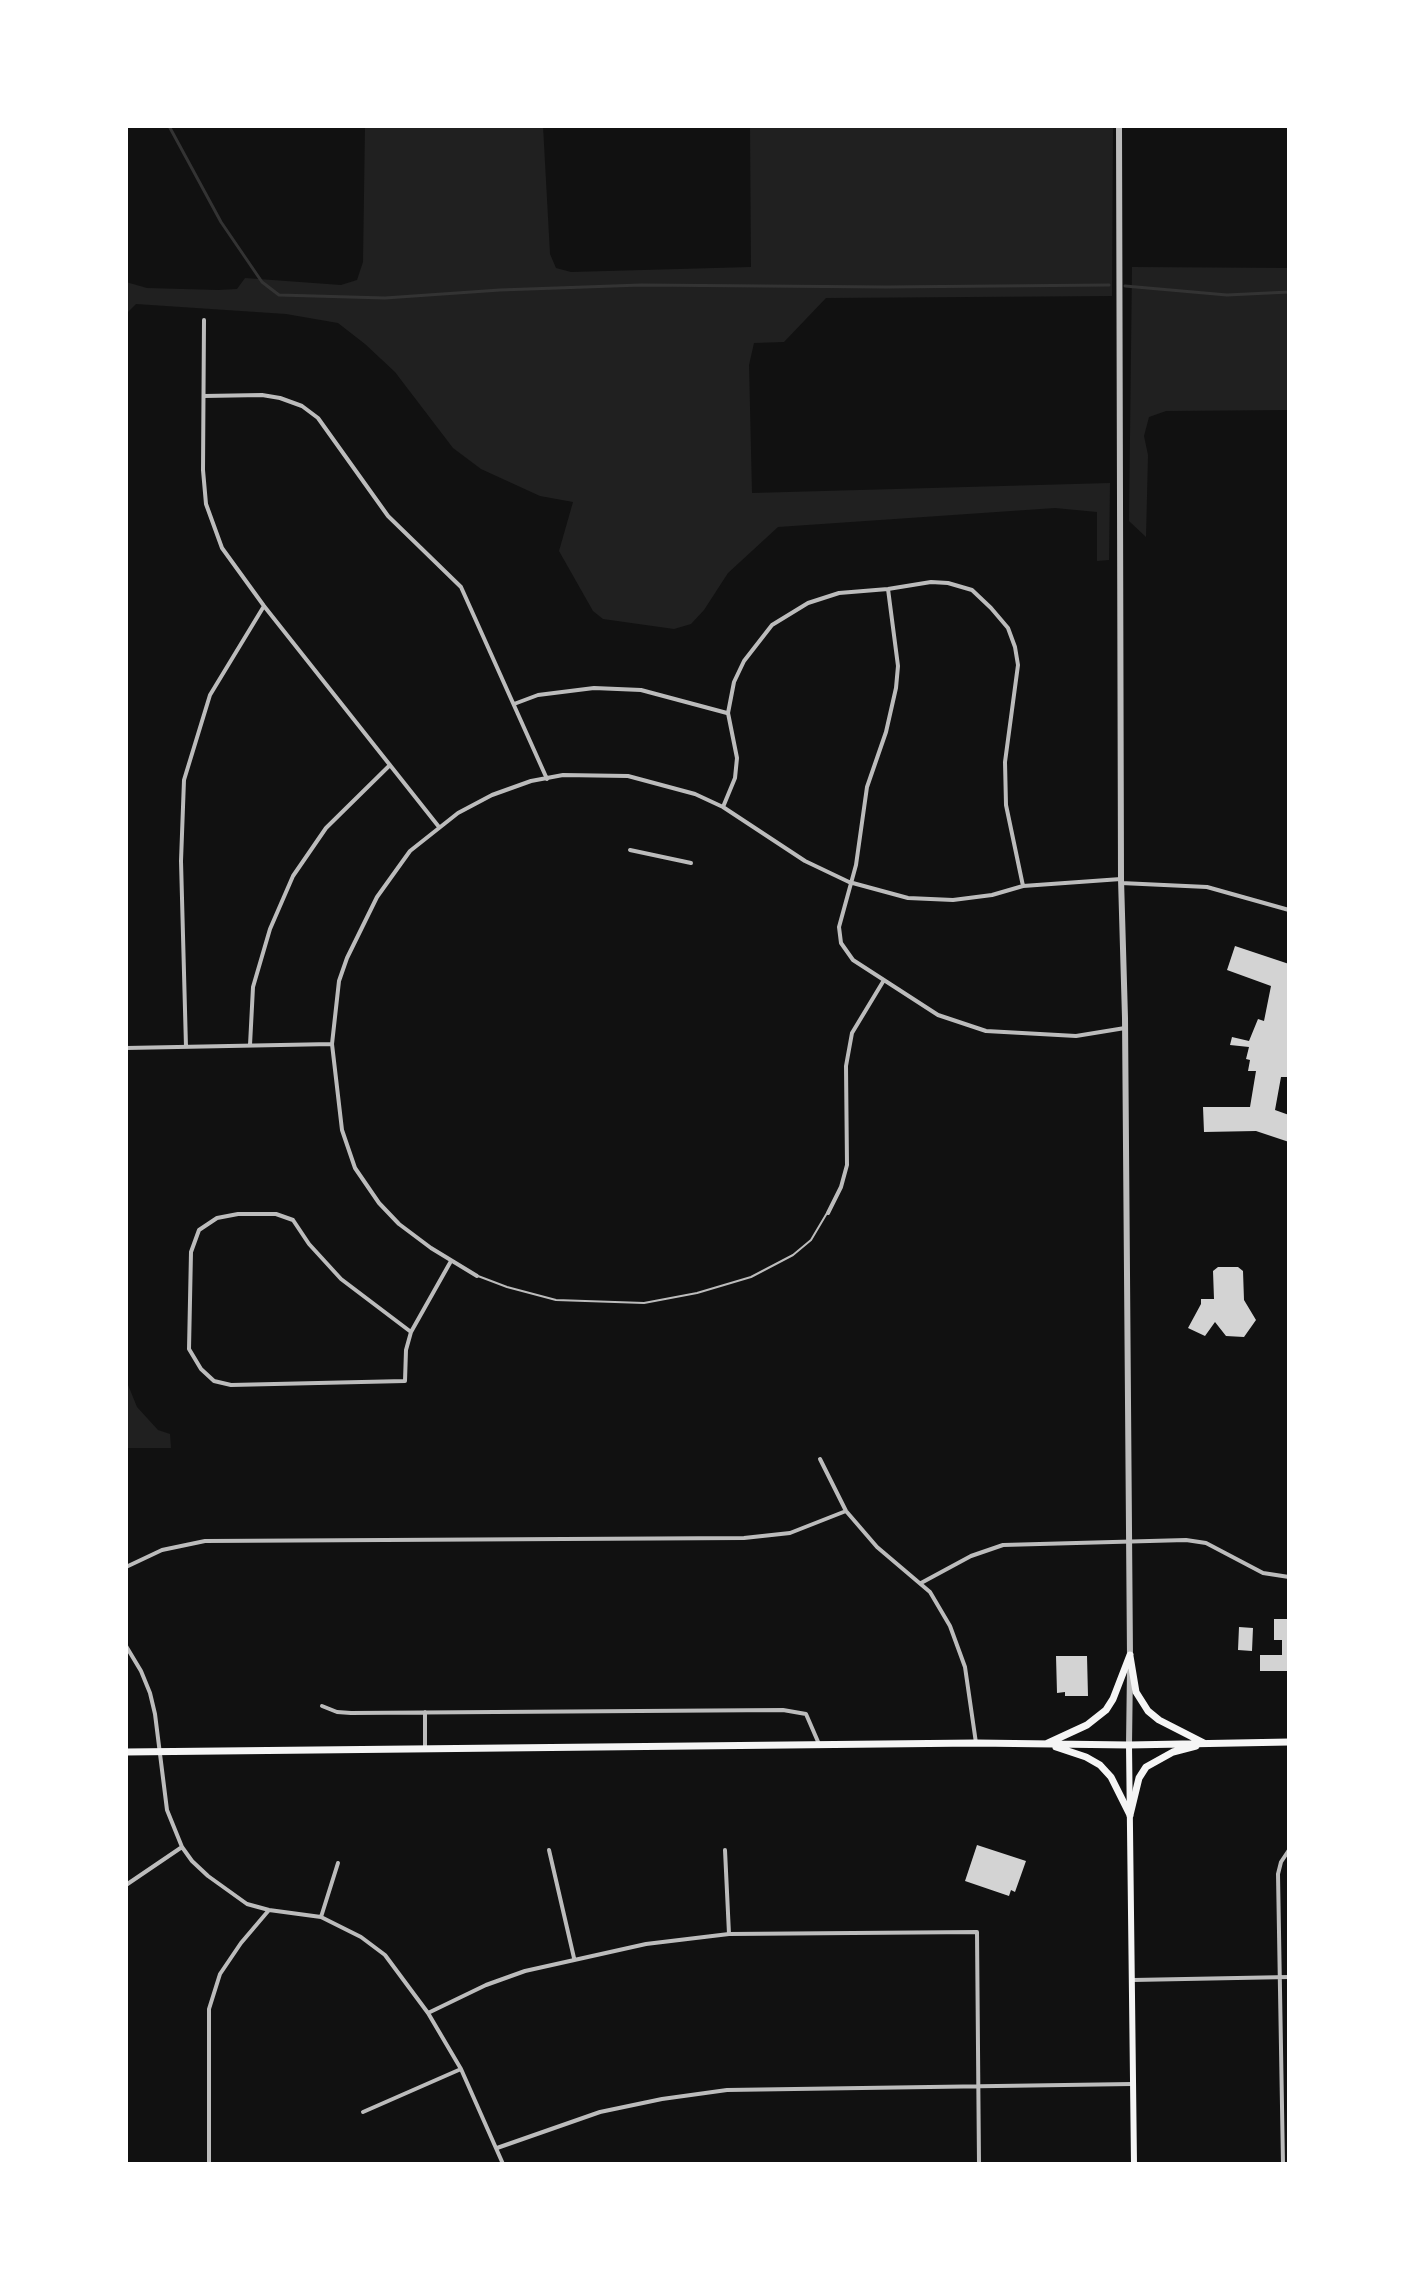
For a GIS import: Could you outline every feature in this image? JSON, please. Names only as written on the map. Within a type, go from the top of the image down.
[{"type":"main road","points":[[1130,1655],[1136,1692],[1148,1711],[1206,1744]]},
{"type":"main road","points":[[1046,1744],[1087,1725],[1106,1710],[1130,1655]]},
{"type":"main road","points":[[126,1752],[1289,1742]]},
{"type":"main road","points":[[1046,1744],[1100,1765],[1111,1777],[1130,1815]]},
{"type":"main road","points":[[1130,1815],[1139,1778],[1146,1767],[1173,1752],[1206,1744]]},
{"type":"main road","points":[[1129,1745],[1134,2164]]},
{"type":"street","points":[[1119,126],[1121,881],[1131,1543],[1129,1745]]},
{"type":"street","points":[[204,320],[203,470],[206,504],[222,548],[264,606],[439,827]]},
{"type":"street","points":[[204,396],[262,395],[280,398],[302,406],[318,418],[388,516],[461,587],[547,779]]},
{"type":"street","points":[[723,807],[735,778],[737,758],[728,713],[734,682],[744,661],[772,625],[808,603],[839,593],[931,582],[948,583],[972,590],[1008,628],[1018,665],[1005,762],[1006,805],[1023,886]]},
{"type":"street","points":[[888,589],[898,666],[896,688],[886,732],[867,787],[856,865],[839,927],[841,943],[853,960],[938,1015],[986,1031],[1076,1036],[1125,1028]]},
{"type":"street","points":[[186,1047],[180,847],[184,780],[210,695],[264,606]]},
{"type":"street","points":[[514,704],[538,695],[594,688],[641,690],[728,713]]},
{"type":"street","points":[[250,1045],[253,987],[270,929],[293,876],[326,828],[390,765]]},
{"type":"street","points":[[477,1276],[399,1224],[379,1203],[355,1168],[342,1130],[332,1044],[339,981],[358,933],[392,874],[410,851],[439,827],[492,795],[531,781],[577,775],[628,776],[683,790],[723,807],[805,861],[849,882],[908,898],[953,900],[992,895],[1023,886],[1121,881],[1207,887],[1289,910]]},
{"type":"street","points":[[630,850],[691,863]]},
{"type":"street","points":[[828,1213],[841,1187],[847,1165],[846,1066],[852,1033],[884,980]]},
{"type":"street","points":[[126,1048],[332,1044]]},
{"type":"street","points":[[411,1332],[341,1279],[309,1244],[293,1220],[276,1214],[217,1218],[199,1230],[191,1252],[189,1349],[201,1369],[214,1381],[231,1385],[405,1381],[406,1350],[411,1332],[451,1261]]},
{"type":"street","points":[[820,1459],[846,1511],[877,1547],[930,1592],[950,1626],[961,1653],[976,1743]]},
{"type":"street","points":[[126,1567],[162,1550],[205,1541],[744,1538],[790,1533],[846,1511]]},
{"type":"street","points":[[921,1583],[971,1556],[1003,1545],[1186,1540],[1206,1543],[1263,1573],[1289,1577]]},
{"type":"street","points":[[126,1646],[150,1693],[167,1810],[182,1847],[200,1869],[247,1904],[321,1917],[361,1937],[385,1955],[428,2013],[461,2069],[503,2164]]},
{"type":"street","points":[[322,1706],[351,1713],[801,1712],[809,1717],[819,1744]]},
{"type":"street","points":[[425,1712],[425,1748]]},
{"type":"street","points":[[126,1885],[182,1847]]},
{"type":"street","points":[[549,1850],[574,1958]]},
{"type":"street","points":[[725,1850],[729,1934]]},
{"type":"street","points":[[1283,2164],[1278,1874],[1288,1852]]},
{"type":"street","points":[[321,1917],[338,1863]]},
{"type":"street","points":[[209,2164],[209,2009],[220,1974],[269,1910]]},
{"type":"street","points":[[428,2013],[486,1985],[525,1971],[631,1946],[729,1934],[977,1932],[979,2164]]},
{"type":"street","points":[[1133,1980],[1289,1977]]},
{"type":"street","points":[[363,2112],[461,2069]]},
{"type":"street","points":[[497,2148],[579,2117],[693,2093],[758,2089],[1132,2084]]},
{"type":"lane","points":[[477,1276],[556,1300],[644,1303],[697,1293],[751,1277],[811,1240],[828,1213]]},
{"type":"shaded area","points":[[365,126],[543,126],[550,254],[556,268],[571,272],[751,267],[750,126],[1113,126],[1112,296],[826,298],[784,342],[754,343],[749,365],[752,493],[1110,483],[1109,560],[1097,561],[1097,512],[1055,508],[778,527],[728,573],[691,624],[674,629],[603,619],[593,611],[559,551],[573,502],[540,496],[481,469],[453,448],[395,372],[338,323],[286,314],[136,304],[126,314],[126,282],[147,288],[218,290],[237,289],[245,278],[341,285],[357,280],[363,262]]},
{"type":"shaded area","points":[[1132,267],[1289,268],[1289,410],[1166,411],[1149,417],[1144,436],[1148,455],[1146,537],[1129,521]]},
{"type":"shaded area","points":[[126,1380],[137,1407],[158,1430],[170,1434],[171,1448],[126,1448]]},
{"type":"building","points":[[1235,946],[1289,964],[1289,1077],[1281,1077],[1275,1110],[1289,1115],[1289,1142],[1256,1131],[1204,1132],[1203,1107],[1250,1107],[1256,1071],[1248,1071],[1250,1060],[1246,1059],[1249,1047],[1230,1045],[1232,1037],[1249,1041],[1258,1019],[1264,1021],[1271,986],[1227,970]]},
{"type":"building","points":[[1218,1267],[1238,1267],[1243,1271],[1244,1300],[1256,1320],[1244,1337],[1226,1336],[1215,1322],[1205,1336],[1188,1328],[1201,1299],[1214,1299],[1213,1271]]},
{"type":"building","points":[[1274,1619],[1289,1619],[1289,1671],[1260,1671],[1260,1655],[1282,1655],[1282,1640],[1274,1640]]},
{"type":"building","points":[[1239,1627],[1253,1628],[1252,1651],[1238,1650]]},
{"type":"building","points":[[1056,1656],[1087,1656],[1088,1696],[1057,1693]]},
{"type":"building","points":[[977,1845],[1026,1861],[1015,1892],[1011,1890],[1009,1896],[965,1881]]},
{"type":"waterway","points":[[169,126],[221,222],[262,282],[279,295],[385,298],[641,285],[1109,285]]},
{"type":"waterway","points":[[1125,286],[1227,295],[1289,292]]}]
